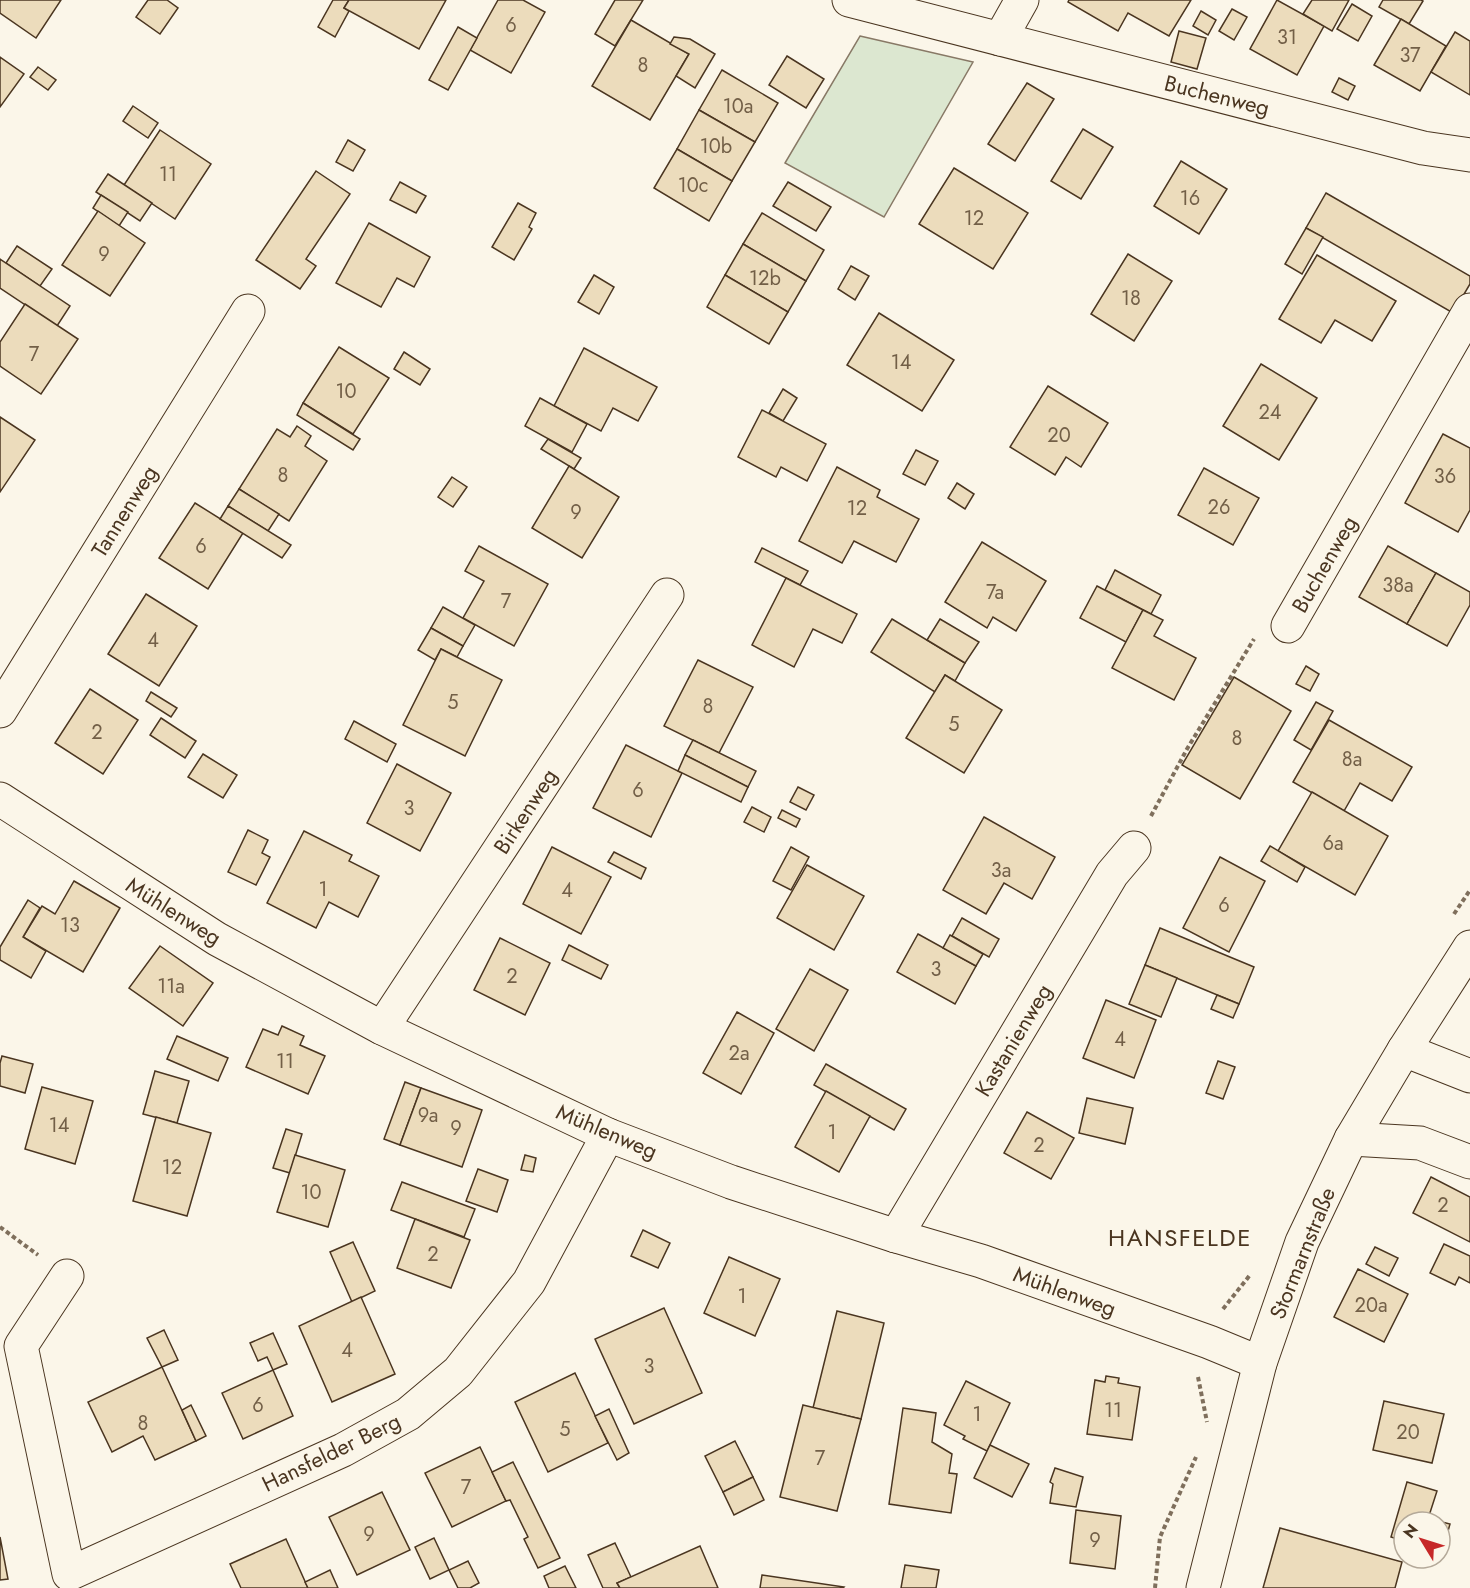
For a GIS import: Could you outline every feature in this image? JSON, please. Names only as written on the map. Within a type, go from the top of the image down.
[{"type":"street","name":"Buchenweg","points":[[849,0],[1423,148],[1470,155]]},
{"type":"street","points":[[1000,39],[1022,0]]},
{"type":"street","name":"Buchenweg","points":[[1288,626],[1470,310]]},
{"type":"street","name":"Tannenweg","points":[[0,711],[248,311]]},
{"type":"street","name":"Birkenweg","points":[[382,1028],[668,595]]},
{"type":"street","name":"Mühlenweg","points":[[0,799],[218,939],[382,1028],[608,1135],[731,1182],[981,1261],[1209,1342],[1260,1363]]},
{"type":"street","name":"Kastanienweg","points":[[896,1236],[1112,874],[1134,848]]},
{"type":"street","name":"Stormarnstraße","points":[[1203,1588],[1260,1363],[1302,1242],[1351,1139],[1404,1050],[1470,948]]},
{"type":"street","points":[[1404,1050],[1470,1076]]},
{"type":"street","name":"Hansfelder Berg","points":[[68,1276],[21,1346],[71,1581],[343,1450],[408,1414],[458,1372],[529,1282],[608,1135]]},
{"type":"street","points":[[1351,1139],[1420,1143],[1470,1162]]},
{"type":"path","name":"Buchenweg","points":[[1134,848],[1186,749],[1268,614],[1288,626]]},
{"type":"path","points":[[0,1227],[68,1276]]},
{"type":"path","points":[[1209,1342],[1196,1370],[1209,1430]]},
{"type":"path","points":[[1155,1588],[1160,1537],[1200,1449]]},
{"type":"green space","points":[[860,36],[973,62],[884,217],[785,163]]},
{"type":"building","points":[[0,0],[61,0],[36,38],[0,13]]},
{"type":"building","points":[[148,0],[167,0],[178,8],[160,34],[136,17]]},
{"type":"building","points":[[333,0],[349,0],[344,8],[349,11],[335,37],[318,27]]},
{"type":"building","points":[[349,0],[446,0],[419,49],[344,8]]},
{"type":"building","points":[[498,0],[523,0],[545,12],[511,73],[470,50]]},
{"type":"building","points":[[615,0],[643,0],[615,46],[595,34]]},
{"type":"building","points":[[1069,0],[1191,0],[1169,36],[1128,13],[1118,31],[1068,2]]},
{"type":"building","points":[[1277,0],[1324,26],[1297,75],[1250,49]]},
{"type":"building","points":[[1312,0],[1349,0],[1332,31],[1303,14]]},
{"type":"building","points":[[1383,0],[1423,1],[1409,24],[1379,7]]},
{"type":"building","points":[[1352,4],[1372,16],[1358,41],[1337,29]]},
{"type":"building","points":[[1232,9],[1247,17],[1234,40],[1219,31]]},
{"type":"building","points":[[1201,11],[1216,20],[1208,35],[1193,26]]},
{"type":"building","points":[[1401,19],[1446,46],[1420,91],[1374,65]]},
{"type":"building","points":[[631,20],[689,54],[650,120],[592,86]]},
{"type":"building","points":[[458,27],[477,38],[448,90],[429,80]]},
{"type":"building","points":[[1179,31],[1206,38],[1197,69],[1171,62]]},
{"type":"building","points":[[1455,32],[1470,41],[1470,95],[1431,72]]},
{"type":"building","points":[[674,37],[690,39],[715,54],[695,88],[676,76],[689,54],[670,44]]},
{"type":"building","points":[[787,56],[824,79],[806,108],[769,85]]},
{"type":"building","points":[[0,57],[24,74],[0,107]]},
{"type":"building","points":[[38,67],[56,80],[48,90],[30,77]]},
{"type":"building","points":[[722,70],[778,103],[755,142],[699,110]]},
{"type":"building","points":[[1339,78],[1355,86],[1348,100],[1332,92]]},
{"type":"building","points":[[1027,83],[1054,99],[1015,161],[988,144]]},
{"type":"building","points":[[133,106],[158,123],[148,138],[123,121]]},
{"type":"building","points":[[699,110],[755,142],[732,181],[677,149]]},
{"type":"building","points":[[1083,129],[1113,147],[1081,199],[1051,181]]},
{"type":"building","points":[[160,130],[211,164],[175,219],[124,185]]},
{"type":"building","points":[[348,140],[365,150],[353,171],[336,162]]},
{"type":"building","points":[[677,149],[732,181],[709,221],[654,188]]},
{"type":"building","points":[[1181,161],[1227,189],[1199,234],[1154,206]]},
{"type":"building","points":[[954,168],[1028,213],[993,269],[919,224]]},
{"type":"building","points":[[316,171],[350,194],[306,259],[316,266],[300,289],[256,260]]},
{"type":"building","points":[[108,174],[152,203],[140,221],[96,192]]},
{"type":"building","points":[[400,182],[426,196],[416,213],[390,200]]},
{"type":"building","points":[[788,182],[831,207],[816,231],[773,206]]},
{"type":"building","points":[[1326,193],[1470,276],[1470,284],[1453,313],[1306,228]]},
{"type":"building","points":[[101,195],[128,212],[119,226],[93,208]]},
{"type":"building","points":[[518,203],[536,213],[529,227],[532,229],[514,260],[492,247]]},
{"type":"building","points":[[98,211],[145,243],[110,296],[62,265]]},
{"type":"building","points":[[762,213],[824,250],[806,281],[743,244]]},
{"type":"building","points":[[369,223],[430,257],[414,287],[397,278],[381,307],[336,283]]},
{"type":"building","points":[[1306,228],[1323,237],[1302,274],[1285,264]]},
{"type":"building","points":[[743,244],[806,281],[788,312],[725,275]]},
{"type":"building","points":[[17,246],[52,269],[40,286],[6,263]]},
{"type":"building","points":[[1128,254],[1172,281],[1134,341],[1091,314]]},
{"type":"building","points":[[1317,255],[1396,301],[1372,341],[1335,320],[1321,343],[1279,319]]},
{"type":"building","points":[[0,259],[70,306],[57,326],[0,288]]},
{"type":"building","points":[[851,266],[869,276],[855,300],[838,289]]},
{"type":"building","points":[[594,275],[614,287],[599,314],[578,302]]},
{"type":"building","points":[[725,275],[788,312],[769,344],[707,307]]},
{"type":"building","points":[[25,304],[78,339],[41,394],[0,366],[0,342]]},
{"type":"building","points":[[879,313],[954,360],[922,411],[847,365]]},
{"type":"building","points":[[339,347],[389,378],[353,434],[303,403]]},
{"type":"building","points":[[584,348],[657,387],[638,421],[613,408],[601,431],[554,406]]},
{"type":"building","points":[[404,352],[430,369],[420,385],[394,369]]},
{"type":"building","points":[[1261,364],[1317,398],[1279,460],[1223,426]]},
{"type":"building","points":[[1048,386],[1108,423],[1081,467],[1066,457],[1055,475],[1010,447]]},
{"type":"building","points":[[783,389],[797,398],[783,421],[769,413]]},
{"type":"building","points":[[540,398],[587,424],[572,452],[525,426]]},
{"type":"building","points":[[303,403],[360,439],[353,450],[297,415]]},
{"type":"building","points":[[762,410],[826,444],[807,481],[781,467],[776,477],[738,457]]},
{"type":"building","points":[[0,417],[35,440],[0,492]]},
{"type":"building","points":[[297,426],[311,436],[305,446],[327,461],[289,521],[239,489],[277,429],[290,437]]},
{"type":"building","points":[[1443,434],[1470,448],[1470,510],[1458,532],[1405,503]]},
{"type":"building","points":[[548,439],[581,458],[574,469],[541,449]]},
{"type":"building","points":[[916,450],[938,461],[925,485],[903,474]]},
{"type":"building","points":[[569,466],[619,497],[582,558],[532,528]]},
{"type":"building","points":[[837,467],[880,490],[877,497],[919,519],[896,562],[854,541],[842,563],[799,541]]},
{"type":"building","points":[[1204,468],[1259,498],[1233,545],[1178,515]]},
{"type":"building","points":[[452,477],[467,487],[453,507],[438,497]]},
{"type":"building","points":[[957,483],[974,494],[965,509],[948,498]]},
{"type":"building","points":[[239,489],[279,514],[268,531],[228,506]]},
{"type":"building","points":[[195,503],[243,533],[208,589],[159,558]]},
{"type":"building","points":[[228,506],[291,545],[282,558],[220,519]]},
{"type":"building","points":[[982,542],[1046,581],[1016,631],[993,617],[987,628],[945,602]]},
{"type":"building","points":[[479,546],[548,584],[514,646],[463,618],[484,581],[465,571]]},
{"type":"building","points":[[1388,546],[1436,573],[1407,624],[1359,597]]},
{"type":"building","points":[[762,548],[808,571],[800,585],[755,562]]},
{"type":"building","points":[[1115,570],[1161,595],[1151,614],[1105,590]]},
{"type":"building","points":[[1436,573],[1470,592],[1470,605],[1447,646],[1407,624]]},
{"type":"building","points":[[786,578],[857,614],[842,643],[813,629],[794,667],[752,645]]},
{"type":"building","points":[[1097,586],[1143,610],[1126,642],[1080,618]]},
{"type":"building","points":[[146,594],[197,626],[159,686],[108,654]]},
{"type":"building","points":[[443,607],[475,625],[463,646],[431,628]]},
{"type":"building","points":[[1143,610],[1163,620],[1154,636],[1196,658],[1174,700],[1112,668]]},
{"type":"building","points":[[892,619],[965,663],[955,681],[945,675],[935,692],[871,652]]},
{"type":"building","points":[[940,619],[979,642],[965,663],[927,640]]},
{"type":"building","points":[[431,628],[463,646],[457,657],[441,649],[435,660],[418,650]]},
{"type":"building","points":[[441,649],[502,680],[465,756],[403,725]]},
{"type":"building","points":[[698,660],[753,687],[719,753],[664,726]]},
{"type":"building","points":[[1306,666],[1319,674],[1310,691],[1296,684]]},
{"type":"building","points":[[945,675],[1002,710],[964,773],[906,738]]},
{"type":"building","points":[[1234,677],[1291,711],[1240,799],[1182,765]]},
{"type":"building","points":[[90,689],[138,720],[103,774],[55,743]]},
{"type":"building","points":[[151,692],[177,708],[171,717],[146,701]]},
{"type":"building","points":[[1316,702],[1333,711],[1311,750],[1294,740]]},
{"type":"building","points":[[161,718],[196,741],[185,758],[150,735]]},
{"type":"building","points":[[1329,720],[1412,767],[1392,801],[1360,783],[1344,811],[1293,782]]},
{"type":"building","points":[[354,721],[396,744],[387,762],[345,739]]},
{"type":"building","points":[[693,740],[756,771],[748,787],[685,755]]},
{"type":"building","points":[[626,745],[682,773],[651,837],[593,808]]},
{"type":"building","points":[[203,754],[237,775],[223,798],[188,777]]},
{"type":"building","points":[[685,755],[748,787],[741,802],[678,771]]},
{"type":"building","points":[[397,764],[451,793],[420,851],[367,823]]},
{"type":"building","points":[[798,787],[814,795],[806,810],[790,802]]},
{"type":"building","points":[[1312,792],[1388,836],[1355,895],[1278,851]]},
{"type":"building","points":[[752,807],[771,817],[764,832],[744,822]]},
{"type":"building","points":[[782,810],[800,819],[796,827],[778,818]]},
{"type":"building","points":[[984,817],[1055,857],[1032,899],[1004,883],[986,914],[943,890]]},
{"type":"building","points":[[248,830],[268,840],[262,853],[270,857],[256,885],[228,872]]},
{"type":"building","points":[[304,831],[352,855],[349,861],[379,876],[358,917],[329,902],[316,928],[267,903]]},
{"type":"building","points":[[1270,846],[1305,867],[1297,882],[1261,861]]},
{"type":"building","points":[[552,847],[611,877],[581,934],[523,904]]},
{"type":"building","points":[[791,847],[809,857],[791,890],[773,881]]},
{"type":"building","points":[[614,852],[646,868],[641,879],[608,862]]},
{"type":"building","points":[[1220,857],[1265,881],[1229,952],[1183,928]]},
{"type":"building","points":[[807,865],[864,896],[834,950],[777,918]]},
{"type":"building","points":[[74,881],[120,908],[83,972],[23,937],[42,906],[55,914]]},
{"type":"building","points":[[28,900],[40,908],[23,937],[46,951],[31,978],[0,960],[0,947]]},
{"type":"building","points":[[962,918],[999,939],[989,957],[952,936]]},
{"type":"building","points":[[1160,928],[1254,967],[1239,1004],[1145,965]]},
{"type":"building","points":[[918,934],[976,966],[955,1004],[897,972]]},
{"type":"building","points":[[950,935],[983,954],[976,966],[943,948]]},
{"type":"building","points":[[500,938],[550,963],[525,1015],[474,990]]},
{"type":"building","points":[[569,945],[608,965],[601,979],[562,960]]},
{"type":"building","points":[[160,946],[213,983],[183,1026],[129,988]]},
{"type":"building","points":[[1145,965],[1177,978],[1161,1017],[1129,1004]]},
{"type":"building","points":[[810,969],[848,990],[814,1051],[776,1029]]},
{"type":"building","points":[[1217,995],[1239,1004],[1233,1018],[1211,1009]]},
{"type":"building","points":[[1106,1000],[1156,1020],[1134,1078],[1083,1058]]},
{"type":"building","points":[[737,1012],[774,1033],[741,1094],[703,1073]]},
{"type":"building","points":[[282,1026],[304,1036],[300,1045],[325,1056],[308,1094],[246,1067],[263,1029],[278,1035]]},
{"type":"building","points":[[177,1036],[228,1058],[218,1081],[167,1059]]},
{"type":"building","points":[[2,1056],[33,1064],[25,1093],[0,1086]]},
{"type":"building","points":[[1218,1061],[1235,1067],[1223,1099],[1206,1093]]},
{"type":"building","points":[[826,1064],[906,1109],[894,1130],[814,1085]]},
{"type":"building","points":[[155,1071],[189,1081],[177,1123],[143,1114]]},
{"type":"building","points":[[405,1082],[421,1088],[400,1145],[384,1139]]},
{"type":"building","points":[[42,1087],[93,1101],[75,1164],[25,1149]]},
{"type":"building","points":[[421,1088],[482,1110],[462,1167],[400,1145]]},
{"type":"building","points":[[826,1091],[870,1116],[839,1172],[795,1147]]},
{"type":"building","points":[[1087,1098],[1133,1108],[1125,1144],[1079,1133]]},
{"type":"building","points":[[1027,1112],[1074,1138],[1051,1179],[1004,1153]]},
{"type":"building","points":[[156,1117],[211,1133],[187,1216],[133,1201]]},
{"type":"building","points":[[286,1129],[302,1134],[290,1173],[273,1168]]},
{"type":"building","points":[[295,1155],[345,1170],[328,1227],[277,1212]]},
{"type":"building","points":[[525,1155],[536,1158],[533,1172],[521,1170]]},
{"type":"building","points":[[478,1169],[508,1180],[497,1212],[466,1201]]},
{"type":"building","points":[[1431,1177],[1470,1197],[1470,1242],[1413,1213]]},
{"type":"building","points":[[402,1182],[475,1209],[464,1237],[391,1210]]},
{"type":"building","points":[[415,1219],[470,1240],[451,1288],[397,1268]]},
{"type":"building","points":[[643,1230],[670,1243],[658,1268],[631,1256]]},
{"type":"building","points":[[353,1242],[375,1291],[352,1302],[330,1252]]},
{"type":"building","points":[[1444,1244],[1470,1256],[1470,1283],[1459,1277],[1455,1285],[1430,1273]]},
{"type":"building","points":[[1375,1247],[1398,1258],[1389,1276],[1366,1264]]},
{"type":"building","points":[[729,1257],[780,1279],[755,1336],[704,1313]]},
{"type":"building","points":[[1358,1269],[1408,1294],[1384,1342],[1334,1317]]},
{"type":"building","points":[[361,1297],[395,1374],[332,1402],[299,1326]]},
{"type":"building","points":[[664,1308],[702,1393],[634,1424],[595,1339]]},
{"type":"building","points":[[837,1311],[884,1323],[861,1419],[813,1408]]},
{"type":"building","points":[[164,1330],[178,1360],[162,1367],[147,1338]]},
{"type":"building","points":[[273,1333],[287,1364],[273,1370],[267,1357],[258,1361],[250,1343]]},
{"type":"building","points":[[162,1367],[196,1441],[155,1460],[143,1436],[112,1452],[88,1402]]},
{"type":"building","points":[[273,1370],[293,1416],[243,1439],[222,1393]]},
{"type":"building","points":[[575,1373],[608,1443],[548,1472],[515,1402]]},
{"type":"building","points":[[1106,1376],[1119,1378],[1118,1383],[1140,1387],[1132,1440],[1087,1434],[1095,1380],[1105,1382]]},
{"type":"building","points":[[966,1381],[1010,1403],[987,1451],[963,1439],[965,1436],[944,1425]]},
{"type":"building","points":[[1384,1401],[1444,1414],[1432,1463],[1373,1450]]},
{"type":"building","points":[[191,1405],[206,1436],[196,1441],[182,1410]]},
{"type":"building","points":[[803,1405],[861,1419],[837,1511],[780,1497]]},
{"type":"building","points":[[903,1408],[936,1413],[932,1442],[952,1454],[949,1473],[957,1474],[951,1513],[889,1504]]},
{"type":"building","points":[[609,1409],[629,1453],[617,1460],[595,1416]]},
{"type":"building","points":[[735,1441],[753,1477],[723,1492],[705,1456]]},
{"type":"building","points":[[990,1445],[1029,1464],[1012,1497],[974,1478]]},
{"type":"building","points":[[480,1447],[506,1501],[452,1527],[425,1473]]},
{"type":"building","points":[[513,1462],[560,1558],[538,1568],[524,1539],[528,1537],[510,1500],[506,1501],[492,1472]]},
{"type":"building","points":[[1055,1468],[1083,1477],[1076,1507],[1050,1503],[1053,1484],[1050,1482]]},
{"type":"building","points":[[753,1477],[764,1500],[734,1515],[723,1492]]},
{"type":"building","points":[[1407,1482],[1437,1491],[1431,1510],[1399,1510]]},
{"type":"building","points":[[382,1492],[410,1550],[357,1575],[329,1517]]},
{"type":"building","points":[[1076,1510],[1121,1516],[1115,1569],[1070,1563]]},
{"type":"building","points":[[1280,1528],[1392,1559],[1392,1570],[1400,1570],[1395,1588],[1263,1588]]},
{"type":"building","points":[[0,1537],[8,1579],[0,1580]]},
{"type":"building","points":[[434,1538],[449,1570],[430,1579],[415,1547]]},
{"type":"building","points":[[286,1539],[308,1588],[241,1588],[230,1564]]},
{"type":"building","points":[[615,1543],[631,1577],[617,1583],[620,1588],[603,1588],[588,1555]]},
{"type":"building","points":[[700,1546],[718,1588],[620,1588],[617,1583]]},
{"type":"building","points":[[468,1561],[479,1583],[470,1588],[458,1588],[449,1570]]},
{"type":"building","points":[[905,1565],[939,1570],[936,1588],[901,1588]]},
{"type":"building","points":[[565,1566],[576,1588],[549,1588],[544,1576]]},
{"type":"building","points":[[330,1570],[338,1588],[308,1588],[305,1582]]},
{"type":"building","points":[[762,1575],[844,1587],[760,1588]]},
{"type":"district","name":"HANSFELDE","points":[[1180,1238]]}]
